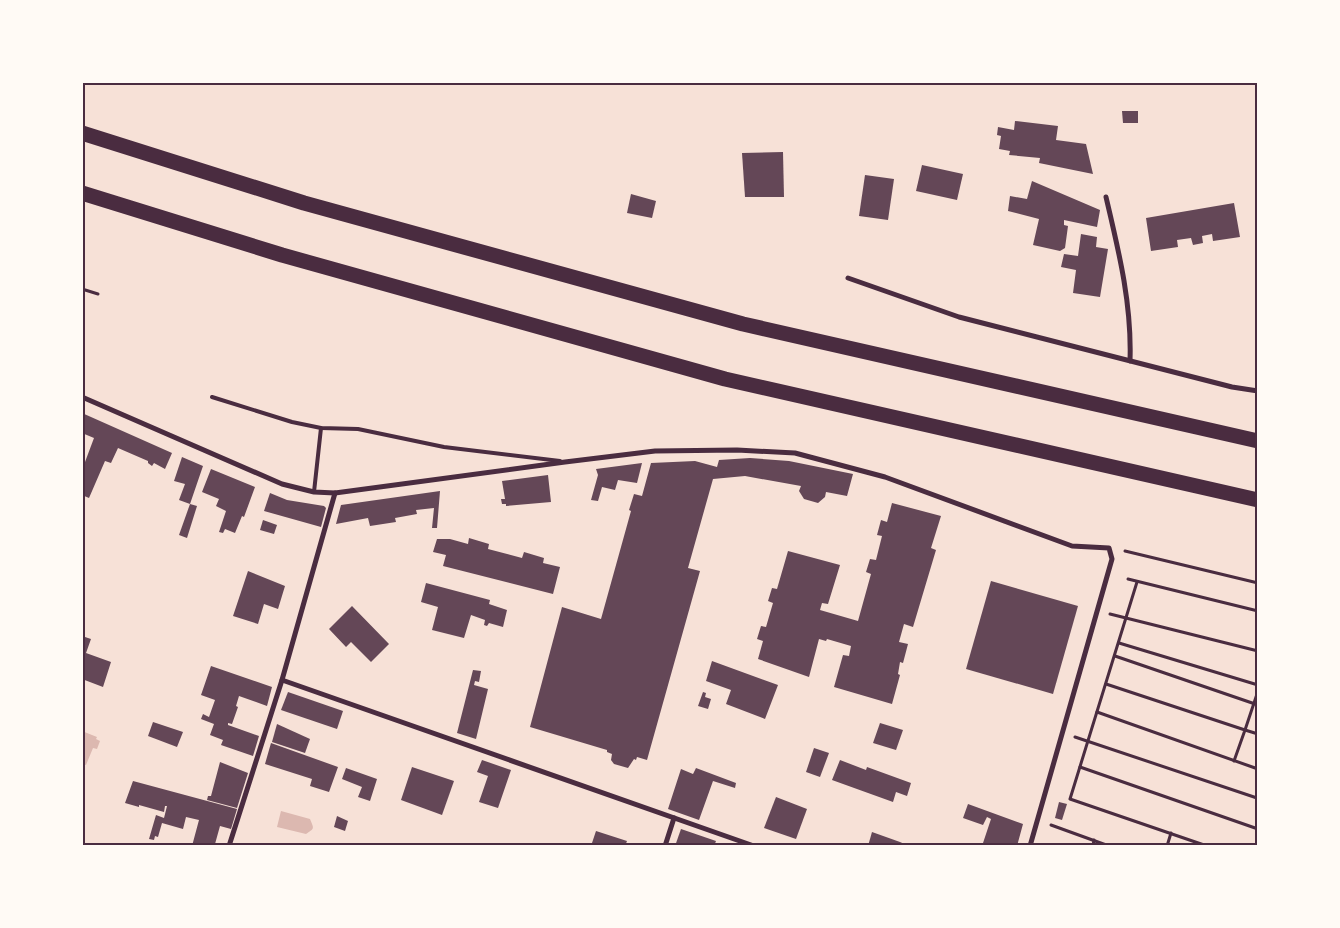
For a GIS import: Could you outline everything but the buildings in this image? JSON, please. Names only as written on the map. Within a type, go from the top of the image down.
[{"type":"highway","points":[[82,133],[304,204],[743,324],[1258,440]]},
{"type":"highway","points":[[82,193],[282,255],[725,378],[1258,500]]},
{"type":"street","points":[[1106,198],[1124,272],[1131,337],[1130,361]]},
{"type":"street","points":[[848,278],[959,316],[1232,387],[1258,391]]},
{"type":"street","points":[[82,397],[282,484],[314,492],[335,493],[655,451],[737,450],[796,453],[885,476],[1072,546],[1109,548],[1112,559],[1030,846]]},
{"type":"street","points":[[229,846],[282,680],[335,493]]},
{"type":"street","points":[[282,680],[754,846]]},
{"type":"street","points":[[665,846],[674,818]]},
{"type":"lane","points":[[212,397],[292,422],[321,428],[358,429],[444,448],[565,462]]},
{"type":"lane","points":[[314,492],[321,428]]},
{"type":"path","points":[[82,289],[98,294]]},
{"type":"path","points":[[1109,548],[1258,583]]},
{"type":"path","points":[[1128,579],[1258,611]]},
{"type":"path","points":[[1138,582],[1070,799],[1207,846]]},
{"type":"path","points":[[1097,610],[1258,651]]},
{"type":"path","points":[[1119,643],[1258,685]]},
{"type":"path","points":[[1115,656],[1255,704]]},
{"type":"path","points":[[1106,684],[1258,734]]},
{"type":"path","points":[[1234,761],[1255,704],[1258,690]]},
{"type":"path","points":[[1097,712],[1258,769]]},
{"type":"path","points":[[1061,734],[1257,798]]},
{"type":"path","points":[[1080,767],[1258,829]]},
{"type":"path","points":[[1036,821],[1109,846]]},
{"type":"path","points":[[1167,846],[1171,833]]},
{"type":"path","points":[[1093,846],[1094,840]]},
{"type":"shaded area","points":[[82,731],[97,737],[96,739],[100,741],[97,749],[93,748],[86,765],[83,764]]},
{"type":"shaded area","points":[[281,811],[310,819],[312,829],[306,834],[277,827]]}]
